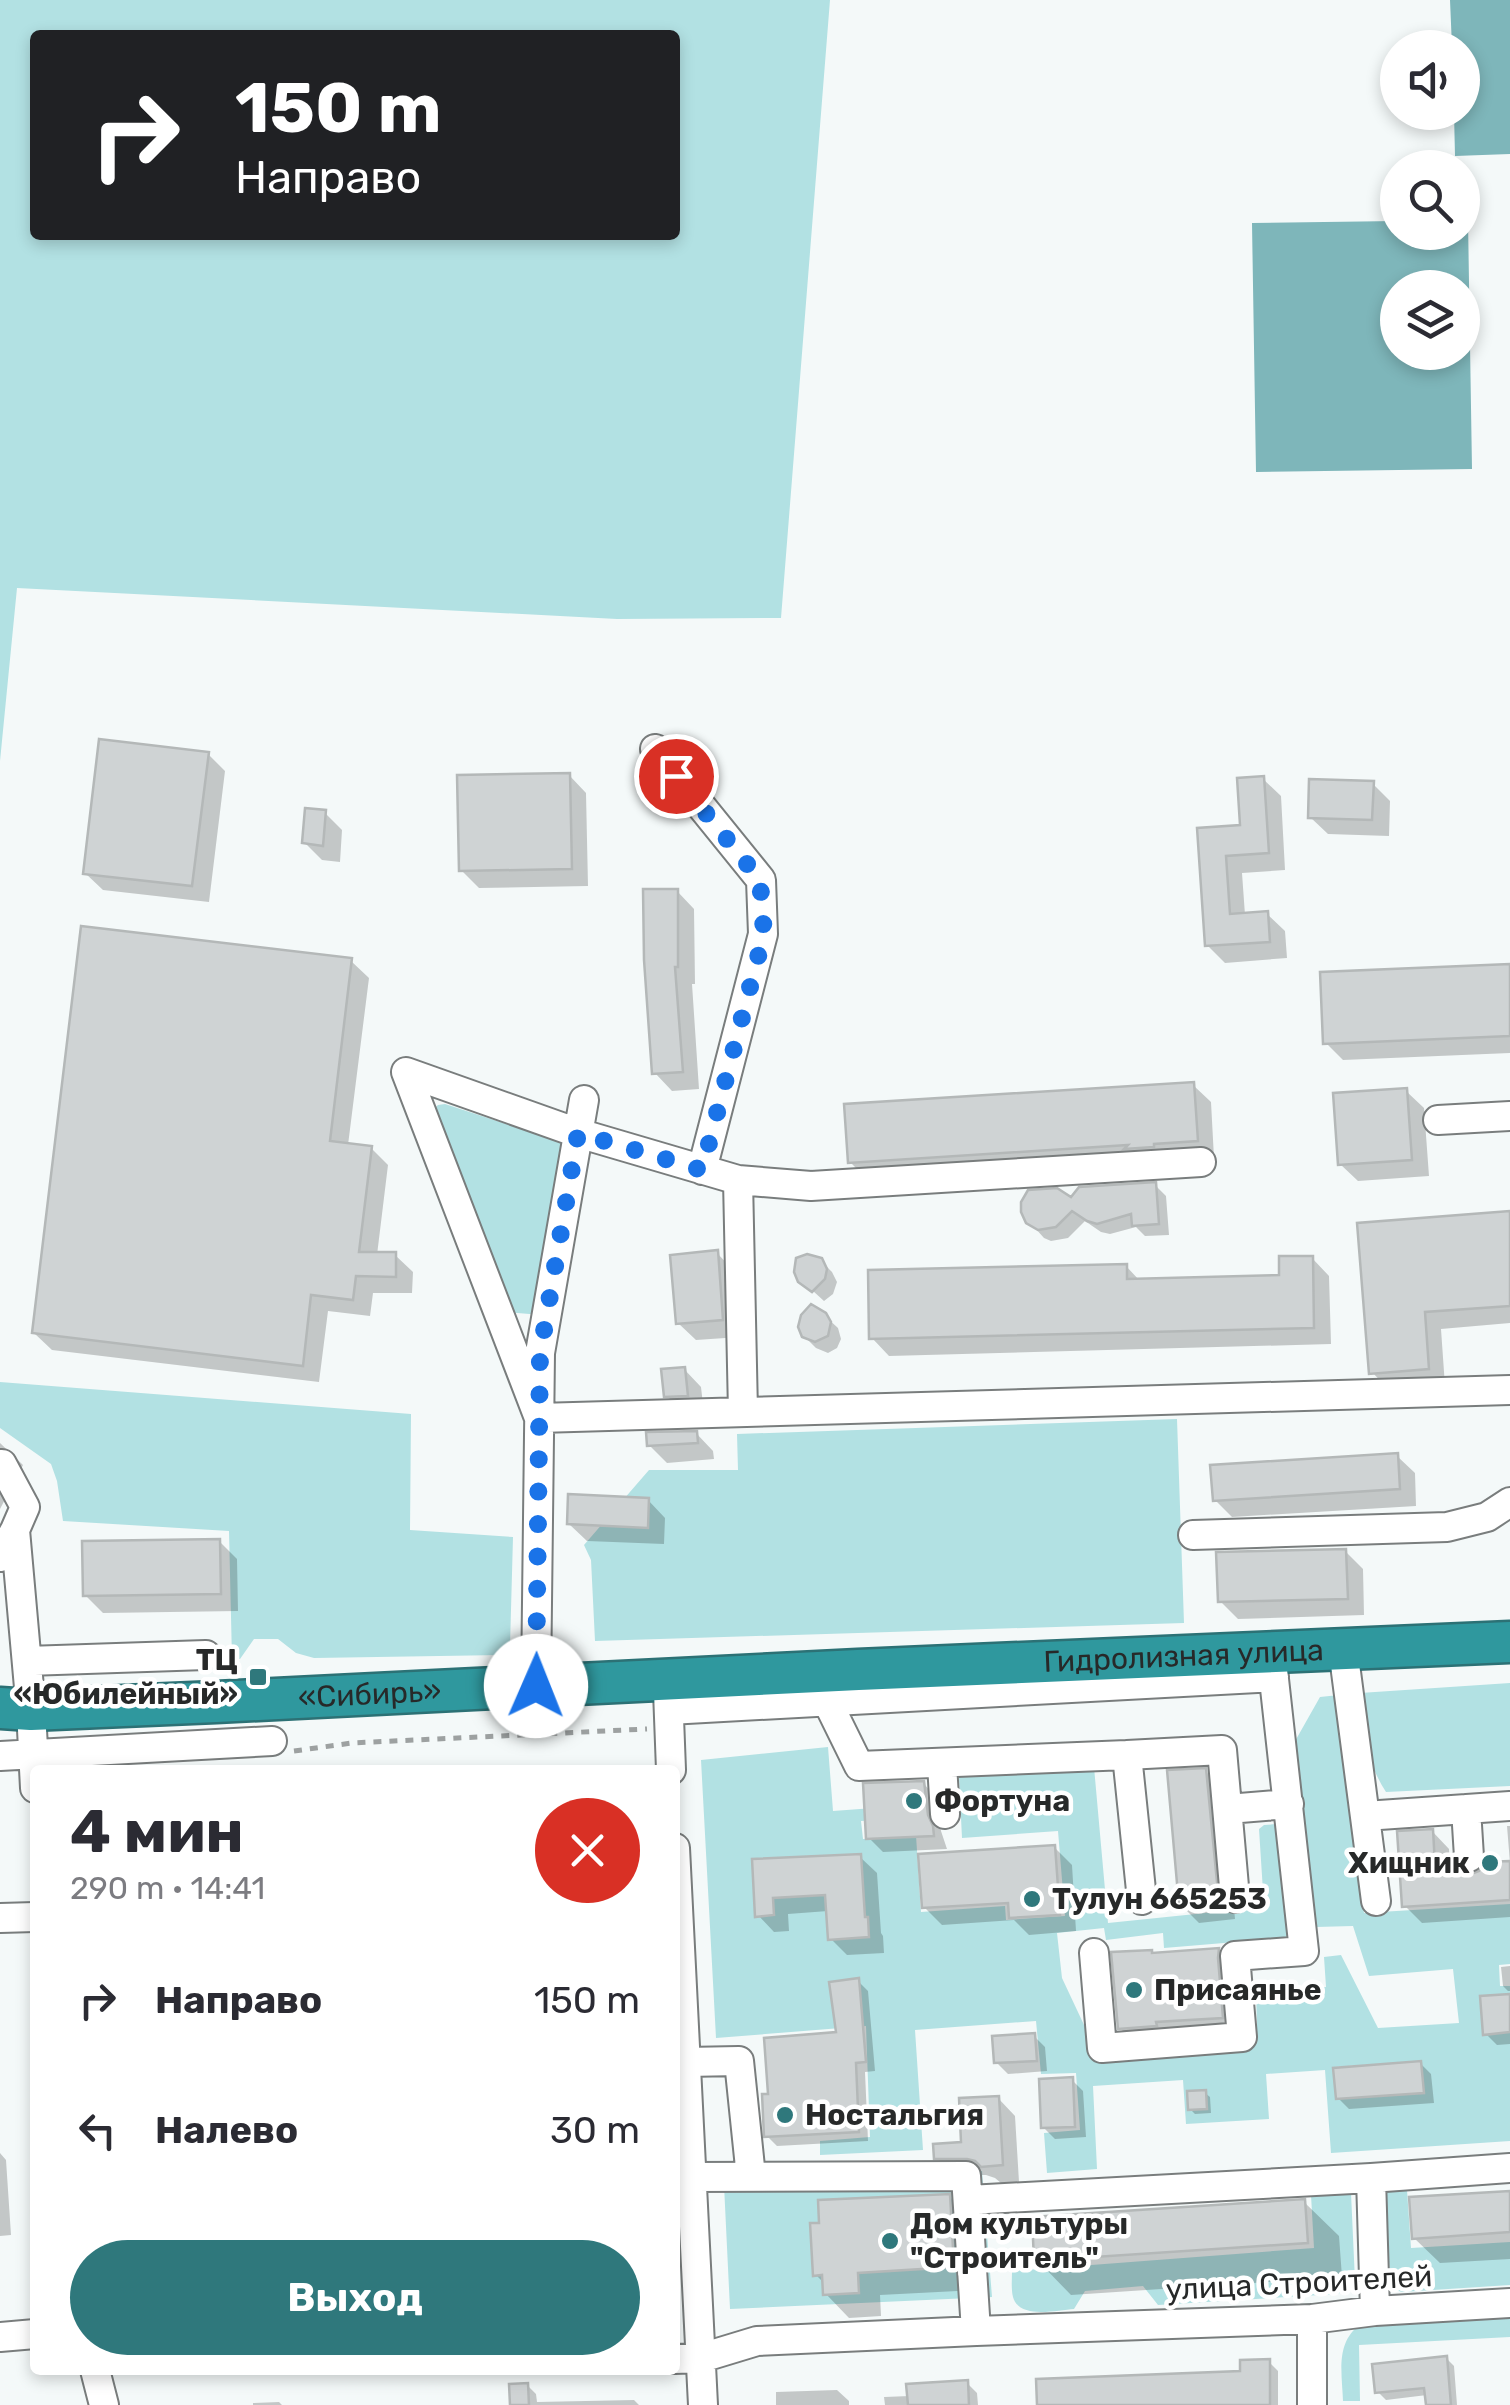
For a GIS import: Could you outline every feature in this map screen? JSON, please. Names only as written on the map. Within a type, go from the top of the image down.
[{"type":"highway","name":"Гидролизная улица","points":[[858,1670],[1273,1665],[1343,1649],[1510,1642]]},
{"type":"highway","name":"«Сибирь»","points":[[16,1709],[536,1686],[668,1706],[858,1670]]},
{"type":"street","points":[[655,749],[760,880],[764,934],[702,1170]]},
{"type":"street","points":[[539,1418],[406,1072],[578,1133],[738,1180],[810,1186],[1200,1162]]},
{"type":"street","points":[[536,1686],[540,1354],[584,1100]]},
{"type":"street","points":[[1438,1120],[1510,1116]]},
{"type":"street","points":[[738,1180],[743,1412]]},
{"type":"street","points":[[539,1418],[1510,1390]]},
{"type":"street","points":[[0,1557],[25,1508],[2,1464]]},
{"type":"street","points":[[1193,1535],[1447,1526],[1488,1518],[1510,1502]]},
{"type":"street","points":[[15,1530],[27,1661],[16,1709],[34,1765]]},
{"type":"street","points":[[1343,1649],[1376,1901]]},
{"type":"street","points":[[27,1661],[206,1654]]},
{"type":"street","points":[[671,1765],[668,1706],[827,1701],[1273,1665],[1304,1950],[1236,1956],[1242,2037],[1102,2048],[1094,1953]]},
{"type":"street","points":[[827,1701],[858,1766],[1222,1750],[1236,1898]]},
{"type":"street","points":[[0,1756],[149,1759],[276,1747]]},
{"type":"street","points":[[1127,1755],[1142,1900]]},
{"type":"street","points":[[942,1764],[945,1814]]},
{"type":"street","points":[[1228,1809],[1289,1804]]},
{"type":"street","points":[[1365,1816],[1510,1806]]},
{"type":"street","points":[[1466,1808],[1469,1857]]},
{"type":"street","points":[[0,1918],[30,1917]]},
{"type":"street","points":[[680,1945],[692,2177],[688,2358],[703,2405]]},
{"type":"street","points":[[686,2062],[738,2060],[750,2177]]},
{"type":"street","points":[[969,2200],[1510,2168]]},
{"type":"street","points":[[692,2177],[966,2176],[976,2330]]},
{"type":"street","points":[[1371,2178],[1375,2312]]},
{"type":"street","name":"улица Строителей","points":[[688,2358],[757,2342],[1312,2319],[1510,2303]]},
{"type":"street","points":[[1312,2319],[1312,2405]]},
{"type":"street","points":[[0,2338],[30,2335]]},
{"type":"street","points":[[96,2375],[104,2405]]},
{"type":"path","points":[[276,1747],[352,1743],[668,1706]]},
{"type":"shaded area","points":[[0,0],[830,0],[781,618],[617,619],[17,588],[0,761]]},
{"type":"shaded area","points":[[1450,0],[1510,0],[1510,154],[1480,155],[1480,150],[1455,150],[1454,130],[1480,130],[1480,30],[1451,30]]},
{"type":"shaded area","points":[[1380,221],[1380,250],[1468,250],[1469,270],[1380,270],[1380,370],[1470,370],[1472,469],[1256,472],[1252,223]]},
{"type":"shaded area","points":[[445,1104],[567,1144],[542,1315],[506,1312],[431,1111]]},
{"type":"shaded area","points":[[0,1382],[411,1414],[410,1530],[513,1537],[510,1646],[502,1655],[314,1658],[296,1653],[278,1639],[254,1639],[240,1659],[232,1659],[229,1531],[63,1521],[51,1464],[0,1428]]},
{"type":"shaded area","points":[[1177,1419],[1184,1623],[595,1641],[591,1560],[584,1545],[649,1470],[738,1470],[737,1434]]},
{"type":"shaded area","points":[[1510,1683],[1510,1786],[1386,1792],[1370,1756],[1360,1693]]},
{"type":"shaded area","points":[[1339,1695],[1364,1913],[1510,1904],[1510,1964],[1499,1965],[1500,1986],[1510,1986],[1510,2005],[1480,1997],[1483,2034],[1510,2032],[1510,2141],[1331,2153],[1325,2070],[1266,2074],[1269,2119],[1186,2124],[1183,2080],[1093,2086],[1097,2169],[1047,2173],[1044,2133],[1080,2130],[1076,2073],[1041,2074],[1036,2021],[915,2030],[923,2150],[820,2155],[820,2141],[870,2137],[866,2026],[716,2038],[701,1760],[828,1747],[833,1811],[914,1805],[921,1912],[1005,1906],[1006,1920],[1065,1916],[1058,1831],[962,1838],[959,1777],[1094,1767],[1108,1923],[1264,1907],[1259,1829],[1277,1824],[1289,1935],[1284,1938],[1164,1948],[1163,1933],[1106,1940],[1104,1928],[1057,1933],[1062,1978],[1092,2042],[1257,2026],[1256,1992],[1326,1987],[1324,1957],[1341,1955],[1378,2028],[1459,2023],[1453,1969],[1369,1976],[1353,1926],[1316,1927],[1294,1743],[1320,1697]],"holes":[[[898,1819],[899,1837],[863,1839],[861,1821]],[[861,1855],[863,1893],[773,1898],[774,1915],[755,1916],[752,1861]],[[827,1920],[869,1937],[828,1939]],[[1420,2061],[1423,2093],[1336,2099],[1334,2067]]]},
{"type":"shaded area","points":[[982,2171],[992,2297],[730,2309],[724,2185]]},
{"type":"shaded area","points":[[1407,2190],[1411,2248],[1510,2242],[1510,2285],[1396,2290],[1390,2279],[1385,2191]]},
{"type":"shaded area","points":[[1351,2193],[1355,2281],[1349,2290],[1337,2294],[1158,2305],[1143,2286],[1085,2291],[1074,2309],[1039,2312],[1023,2309],[1013,2297],[1012,2271],[1314,2248],[1311,2195]]},
{"type":"shaded area","points":[[1510,2315],[1510,2337],[1359,2345],[1360,2401],[1343,2401],[1344,2349],[1361,2324]]},
{"type":"building","points":[[99,739],[209,752],[192,886],[83,874]]},
{"type":"building","points":[[570,773],[572,869],[459,871],[457,775]]},
{"type":"building","points":[[1264,776],[1269,853],[1226,856],[1230,914],[1268,911],[1270,942],[1205,946],[1197,828],[1240,825],[1237,778]]},
{"type":"building","points":[[1309,779],[1374,781],[1372,820],[1308,818]]},
{"type":"building","points":[[305,808],[326,810],[323,846],[302,843]]},
{"type":"building","points":[[643,889],[678,889],[675,967],[683,1072],[652,1074]]},
{"type":"building","points":[[81,926],[352,958],[330,1141],[372,1146],[359,1252],[396,1252],[396,1277],[356,1276],[353,1300],[311,1295],[303,1366],[32,1333]]},
{"type":"building","points":[[1510,964],[1510,1036],[1323,1044],[1320,972]]},
{"type":"building","points":[[1194,1082],[1198,1141],[1124,1149],[1128,1145],[848,1163],[844,1104]]},
{"type":"building","points":[[1407,1088],[1412,1160],[1338,1165],[1333,1093]]},
{"type":"building","points":[[1156,1182],[1159,1224],[1132,1226],[1131,1214],[1097,1224],[1072,1211],[1056,1227],[1038,1230],[1026,1223],[1021,1212],[1021,1202],[1028,1190],[1057,1188],[1071,1197],[1079,1187]]},
{"type":"building","points":[[1510,1211],[1510,1306],[1425,1312],[1429,1369],[1369,1374],[1357,1223]]},
{"type":"building","points":[[718,1250],[723,1320],[676,1324],[670,1255]]},
{"type":"building","points":[[807,1254],[822,1258],[827,1269],[825,1279],[812,1292],[798,1282],[794,1272],[796,1258]]},
{"type":"building","points":[[1279,1256],[1313,1256],[1314,1328],[869,1339],[868,1270],[1127,1264],[1127,1279],[1279,1275]]},
{"type":"building","points":[[811,1304],[826,1313],[831,1322],[828,1336],[815,1342],[802,1337],[798,1327],[801,1315]]},
{"type":"building","points":[[685,1367],[688,1396],[664,1397],[661,1369]]},
{"type":"building","points":[[697,1431],[698,1443],[647,1446],[646,1432]]},
{"type":"building","points":[[1398,1453],[1400,1489],[1213,1501],[1210,1465]]},
{"type":"building","points":[[568,1494],[649,1498],[648,1528],[567,1524]]},
{"type":"building","points":[[220,1539],[221,1594],[83,1596],[82,1541]]},
{"type":"building","points":[[1346,1549],[1348,1599],[1218,1602],[1216,1552]]},
{"type":"building","points":[[1206,1768],[1219,1903],[1179,1906],[1167,1770]]},
{"type":"building","points":[[924,1781],[934,1836],[866,1839],[863,1783]]},
{"type":"building","name":"Хищник","points":[[1433,1829],[1435,1866],[1454,1864],[1460,1872],[1471,1874],[1485,1862],[1510,1861],[1510,1900],[1402,1907],[1397,1831]]},
{"type":"building","points":[[1055,1845],[1060,1915],[1009,1918],[1008,1903],[922,1908],[918,1854]]},
{"type":"building","points":[[861,1854],[869,1937],[828,1940],[825,1895],[773,1898],[774,1915],[755,1917],[752,1859]]},
{"type":"building","points":[[1219,1948],[1223,2018],[1156,2022],[1157,2026],[1118,2029],[1111,1952]]},
{"type":"building","points":[[859,1978],[866,2062],[856,2063],[859,2132],[764,2137],[762,2094],[768,2094],[764,2038],[836,2032],[829,1982]]},
{"type":"building","points":[[1510,1994],[1510,2032],[1483,2035],[1480,1996]]},
{"type":"building","points":[[1035,2033],[1037,2061],[994,2063],[992,2036]]},
{"type":"building","points":[[1421,2061],[1424,2093],[1336,2099],[1333,2068]]},
{"type":"building","points":[[1073,2077],[1075,2127],[1041,2128],[1039,2079]]},
{"type":"building","points":[[1206,2090],[1207,2109],[1188,2110],[1187,2091]]},
{"type":"building","points":[[999,2096],[1003,2165],[981,2167],[967,2159],[934,2159],[933,2144],[961,2142],[959,2098]]},
{"type":"building","points":[[1510,2191],[1510,2232],[1412,2239],[1409,2197]]},
{"type":"building","name":"Дом культуры \"Строитель\"","points":[[950,2194],[954,2267],[858,2273],[859,2293],[823,2295],[822,2275],[813,2276],[810,2223],[819,2223],[818,2200]]},
{"type":"building","points":[[1305,2199],[1308,2243],[1034,2261],[1032,2217]]},
{"type":"building","points":[[1447,2356],[1451,2405],[1426,2405],[1424,2388],[1375,2393],[1372,2364]]},
{"type":"building","points":[[1270,2359],[1270,2405],[1037,2405],[1036,2379],[1240,2371],[1240,2360]]},
{"type":"building","points":[[968,2380],[969,2405],[908,2405],[906,2384]]},
{"type":"building","points":[[528,2383],[529,2405],[510,2405],[509,2384]]},
{"type":"place","name":"ТЦ «Юбилейный»","points":[[258,1677]]},
{"type":"place","name":"Фортуна","points":[[914,1801]]},
{"type":"place","name":"Хищник","points":[[1490,1863]]},
{"type":"place","name":"Тулун 665253","points":[[1032,1899]]},
{"type":"place","name":"Присаянье","points":[[1134,1990]]},
{"type":"place","name":"Ностальгия","points":[[785,2115]]},
{"type":"place","name":"Дом культуры \"Строитель\"","points":[[890,2241]]},
{"type":"route","points":[[536,1686],[540,1354],[578,1133],[702,1170],[764,934],[760,880],[676,776]]}]
